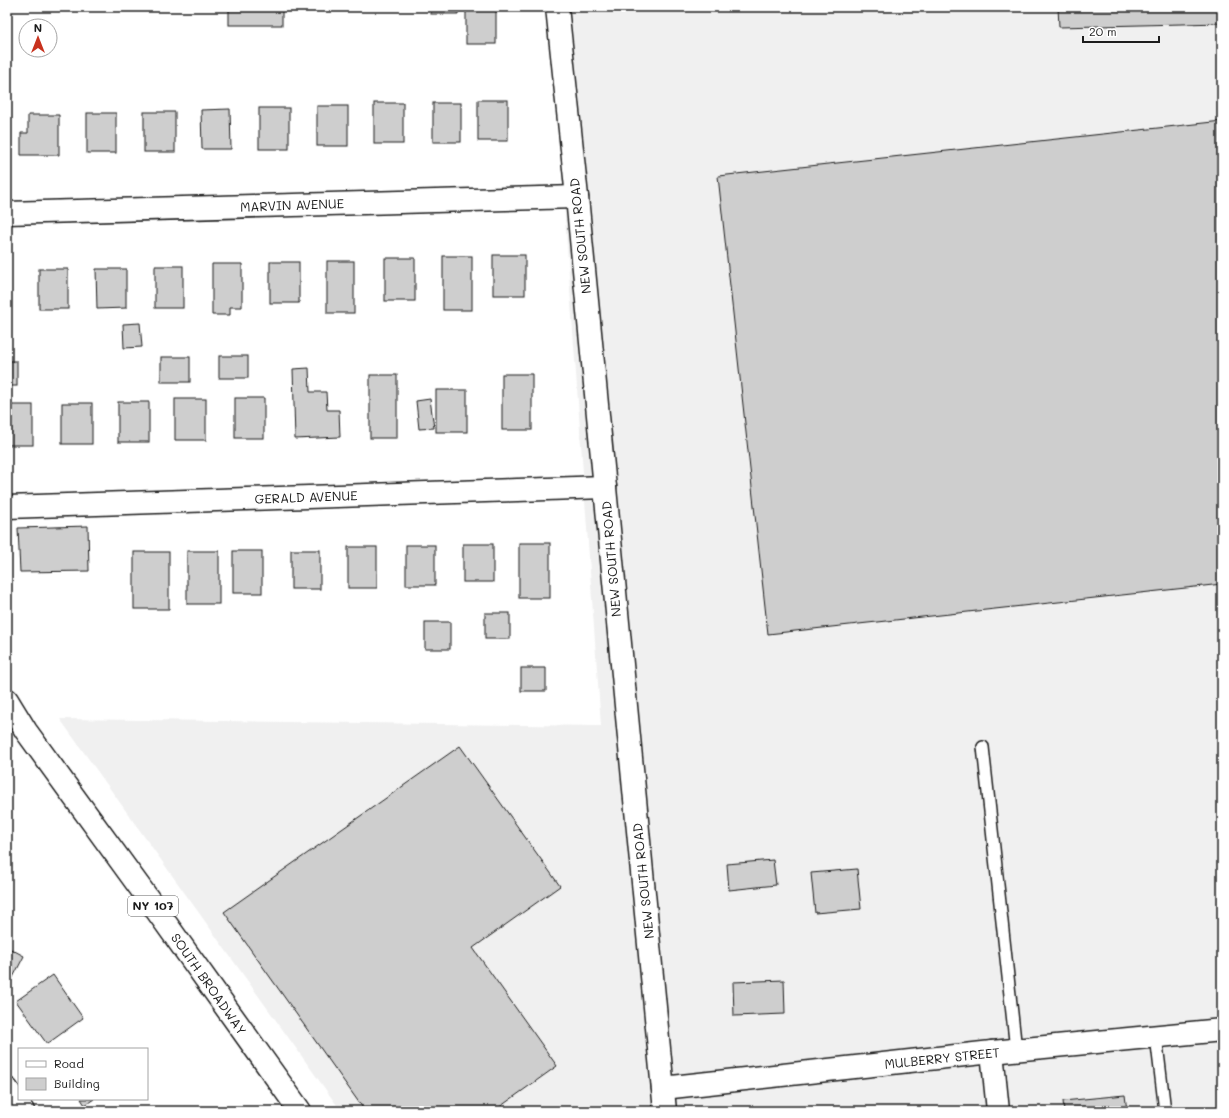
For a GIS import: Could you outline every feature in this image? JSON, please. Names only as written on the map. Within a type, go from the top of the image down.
[{"type":"street","name":"NEW SOUTH ROAD","points":[[557,7],[577,197],[665,1111]]},
{"type":"street","name":"MARVIN AVENUE","points":[[7,213],[577,197]]},
{"type":"street","name":"GERALD AVENUE","points":[[7,507],[605,487]]},
{"type":"street","name":"SOUTH BROADWAY","points":[[7,700],[40,749],[300,1111]]},
{"type":"street","name":"MULBERRY STREET","points":[[663,1088],[992,1052],[1222,1030]]},
{"type":"street","points":[[992,1052],[998,1111]]},
{"type":"street","points":[[7,1089],[23,1111]]},
{"type":"lane","points":[[983,747],[1016,1050]]},
{"type":"lane","points":[[1156,1036],[1165,1111]]},
{"type":"shaded area","points":[[550,7],[1222,7],[1222,1111],[341,1111],[60,719],[601,726]]},
{"type":"building","points":[[229,7],[282,7],[282,25],[229,25]]},
{"type":"building","points":[[431,7],[458,7],[458,14],[431,14]]},
{"type":"building","points":[[466,7],[496,7],[496,44],[466,44]]},
{"type":"building","points":[[1058,7],[1222,7],[1222,23],[1059,27]]},
{"type":"building","points":[[478,100],[508,100],[508,141],[478,141]]},
{"type":"building","points":[[374,103],[403,103],[403,144],[374,144]]},
{"type":"building","points":[[433,103],[461,103],[461,142],[433,142]]},
{"type":"building","points":[[317,106],[348,106],[348,146],[317,146]]},
{"type":"building","points":[[259,108],[289,108],[289,149],[259,149]]},
{"type":"building","points":[[230,109],[231,149],[202,149],[201,110]]},
{"type":"building","points":[[144,112],[175,112],[175,152],[144,152]]},
{"type":"building","points":[[87,113],[116,113],[116,153],[87,153]]},
{"type":"building","points":[[28,115],[59,115],[59,155],[21,155],[21,133],[28,133]]},
{"type":"building","points":[[1222,121],[1222,584],[768,634],[718,176]]},
{"type":"building","points":[[493,255],[525,255],[525,295],[493,295]]},
{"type":"building","points":[[443,256],[472,256],[472,310],[443,310]]},
{"type":"building","points":[[385,258],[415,258],[415,301],[385,301]]},
{"type":"building","points":[[327,261],[354,261],[354,313],[327,313]]},
{"type":"building","points":[[270,262],[299,262],[299,303],[270,303]]},
{"type":"building","points":[[212,264],[242,264],[242,307],[230,307],[230,315],[212,315]]},
{"type":"building","points":[[155,266],[183,266],[183,308],[155,308]]},
{"type":"building","points":[[39,269],[68,269],[68,309],[39,309]]},
{"type":"building","points":[[96,269],[126,269],[126,308],[97,309]]},
{"type":"building","points":[[7,270],[9,270],[9,310],[7,310]]},
{"type":"building","points":[[140,323],[142,347],[124,348],[123,324]]},
{"type":"building","points":[[219,356],[248,356],[248,378],[219,378]]},
{"type":"building","points":[[161,357],[190,357],[190,382],[161,382]]},
{"type":"building","points":[[7,361],[17,361],[17,386],[7,386]]},
{"type":"building","points":[[309,368],[310,392],[326,392],[327,410],[339,410],[340,437],[295,439],[293,369]]},
{"type":"building","points":[[502,374],[532,374],[532,430],[502,430]]},
{"type":"building","points":[[370,375],[397,375],[397,438],[370,438]]},
{"type":"building","points":[[436,390],[467,390],[467,432],[436,432]]},
{"type":"building","points":[[235,398],[264,398],[264,438],[235,438]]},
{"type":"building","points":[[175,399],[206,399],[206,440],[175,440]]},
{"type":"building","points":[[430,399],[434,428],[419,429],[416,401]]},
{"type":"building","points":[[118,402],[149,402],[149,442],[118,442]]},
{"type":"building","points":[[62,403],[92,403],[92,444],[62,444]]},
{"type":"building","points":[[7,405],[33,405],[33,445],[7,445]]},
{"type":"building","points":[[88,526],[89,571],[20,572],[18,528]]},
{"type":"building","points":[[519,543],[550,543],[550,598],[519,598]]},
{"type":"building","points":[[463,544],[493,544],[493,582],[463,582]]},
{"type":"building","points":[[406,545],[435,545],[435,585],[406,585]]},
{"type":"building","points":[[348,547],[377,547],[377,588],[348,588]]},
{"type":"building","points":[[291,550],[320,550],[320,589],[291,589]]},
{"type":"building","points":[[187,551],[219,551],[219,604],[187,604]]},
{"type":"building","points":[[233,551],[262,551],[262,593],[233,593]]},
{"type":"building","points":[[134,552],[169,552],[169,609],[134,609]]},
{"type":"building","points":[[485,613],[510,613],[510,639],[485,639]]},
{"type":"building","points":[[425,622],[450,622],[450,649],[425,649]]},
{"type":"building","points":[[521,668],[546,668],[546,691],[521,691]]},
{"type":"building","points":[[460,746],[560,886],[473,948],[557,1066],[494,1111],[365,1111],[224,912]]},
{"type":"building","points":[[773,860],[776,885],[729,890],[727,864]]},
{"type":"building","points":[[857,869],[861,909],[815,913],[811,873]]},
{"type":"building","points":[[7,947],[24,956],[7,989]]},
{"type":"building","points":[[53,975],[83,1018],[47,1044],[16,1001]]},
{"type":"building","points":[[784,980],[785,1014],[734,1016],[733,982]]},
{"type":"building","points":[[1125,1095],[1127,1111],[1064,1111],[1063,1101]]},
{"type":"building","points":[[82,1100],[92,1100],[85,1105]]}]
